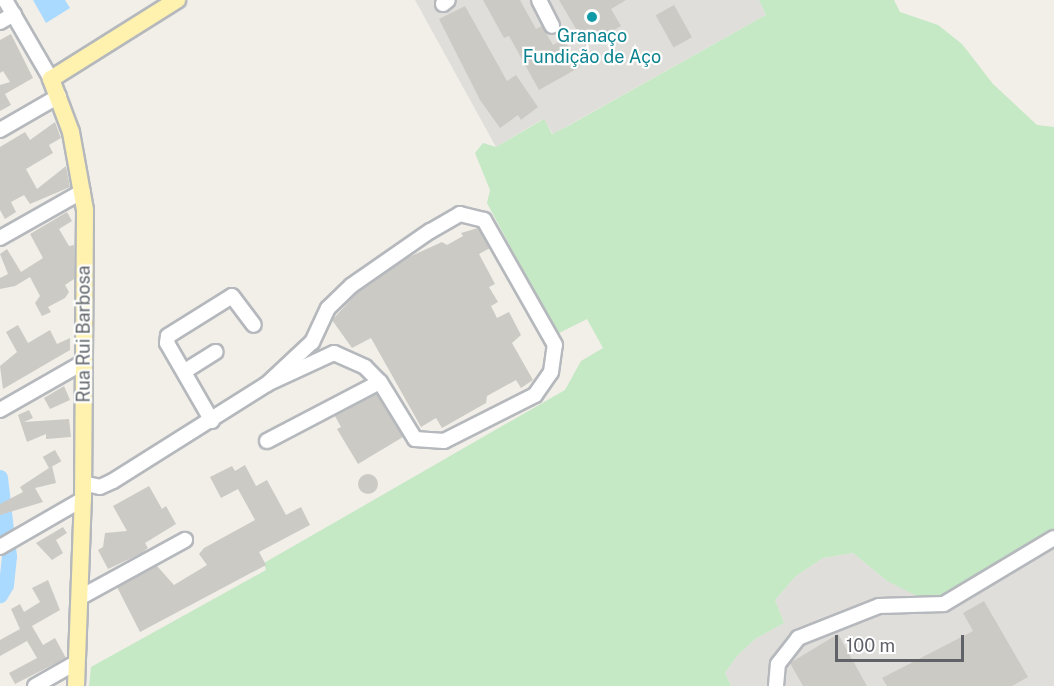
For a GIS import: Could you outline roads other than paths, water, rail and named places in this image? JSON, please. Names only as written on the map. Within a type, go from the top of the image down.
[{"type":"main road","points":[[51,79],[177,0]]},
{"type":"main road","name":"Rua Rui Barbosa","points":[[51,79],[59,96],[83,191],[83,491],[76,686]]},
{"type":"street","name":"Rua Rui Barbosa","points":[[5,0],[51,79]]},
{"type":"street","points":[[539,0],[552,26]]},
{"type":"street","points":[[0,22],[14,14]]},
{"type":"street","points":[[0,130],[59,96]]},
{"type":"street","points":[[0,238],[83,191]]},
{"type":"street","points":[[4,544],[83,491],[113,481],[212,422],[267,384],[312,342],[328,308],[351,286],[452,217],[460,214],[479,217],[500,242],[555,345],[551,372],[535,395],[511,410],[444,441],[428,443],[416,439],[380,382],[366,367],[312,342]]},
{"type":"street","points":[[212,422],[167,343],[174,329],[232,297],[254,325]]},
{"type":"street","points":[[185,371],[215,352]]},
{"type":"street","points":[[267,384],[333,353]]},
{"type":"street","points":[[0,410],[84,362]]},
{"type":"street","points":[[267,441],[380,382]]},
{"type":"street","points":[[776,686],[778,664],[798,638],[879,606],[944,604],[1054,538]]},
{"type":"street","points":[[79,598],[185,540]]},
{"type":"street","points":[[35,686],[77,662]]},
{"type":"water","points":[[33,0],[65,0],[70,8],[46,23]]},
{"type":"waterway","points":[[0,477],[9,556],[6,585],[0,595]]},
{"type":"place","name":"Granaço Fundição de Aço","points":[[592,17]]}]
